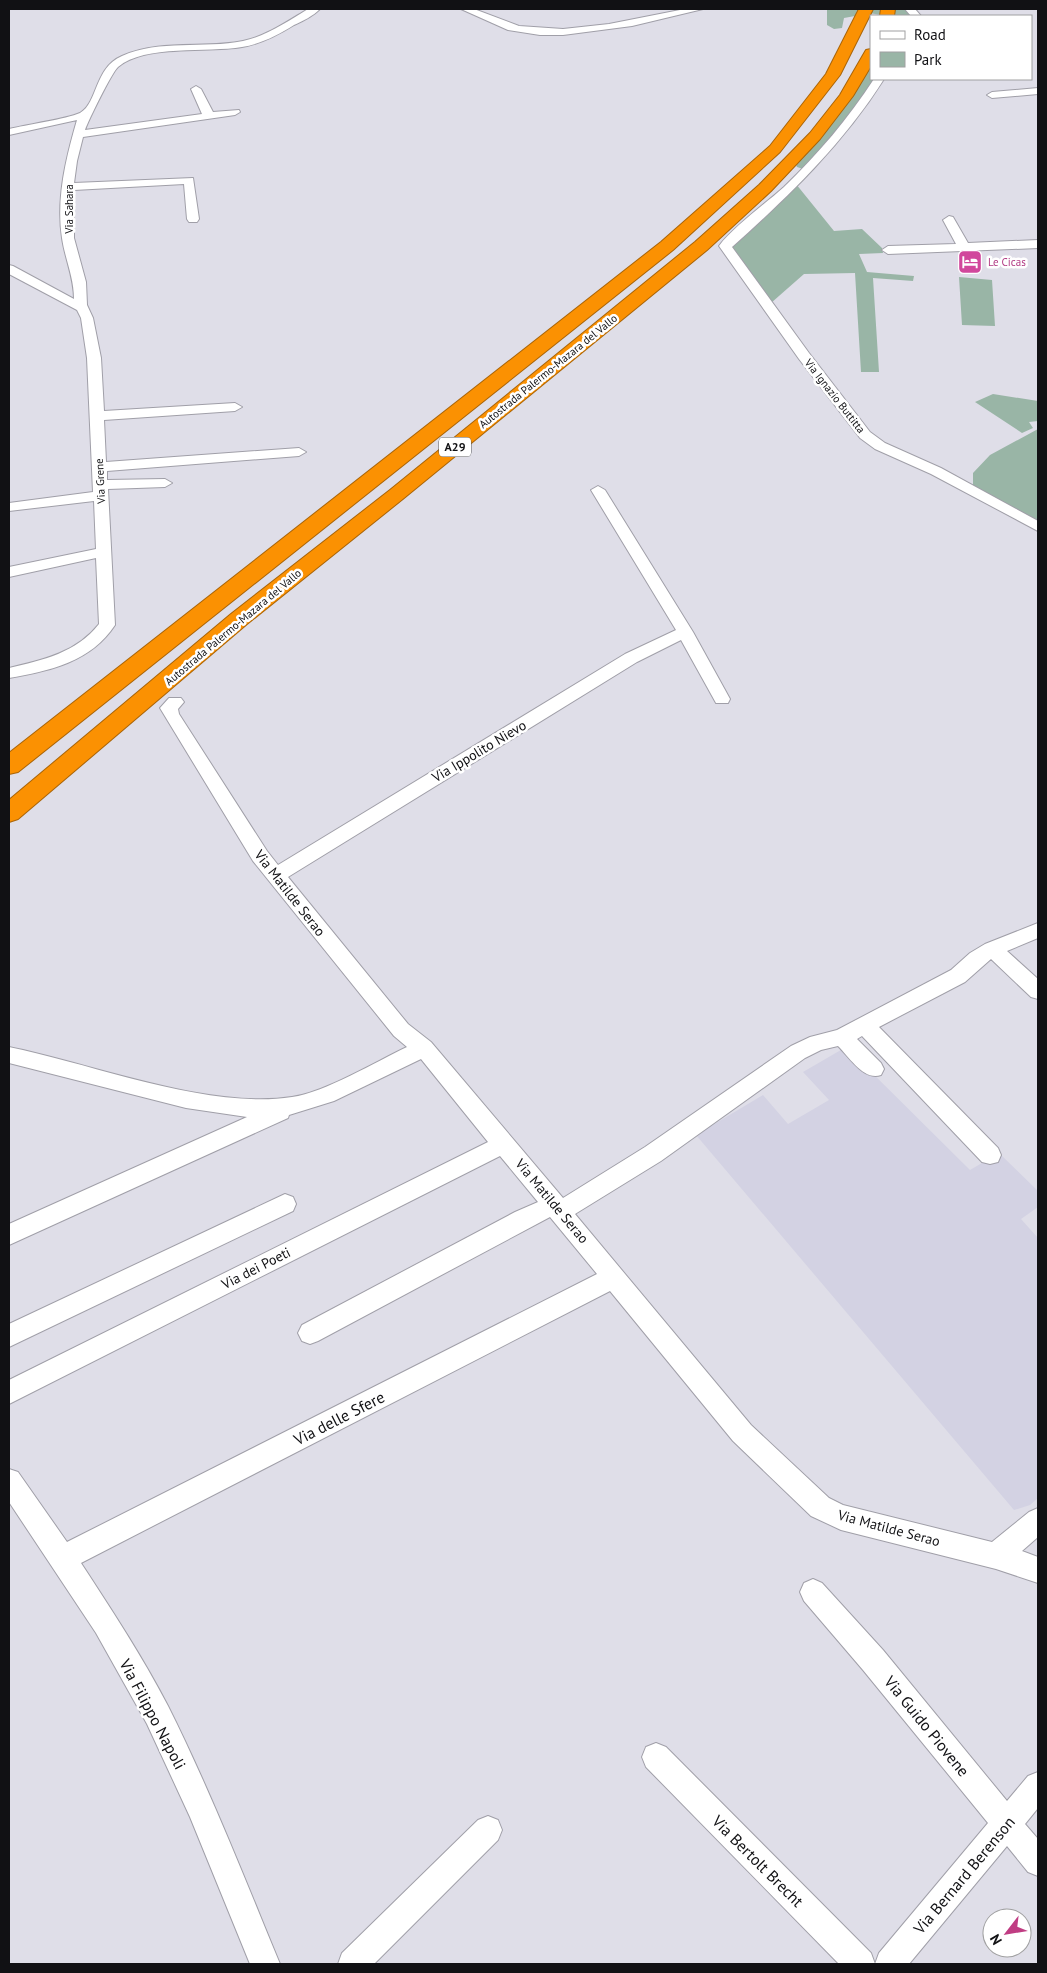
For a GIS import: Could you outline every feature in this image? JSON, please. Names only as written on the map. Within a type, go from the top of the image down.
[{"type":"highway","name":"Autostrada Palermo-Mazara del Vallo","points":[[9,766],[667,246],[775,149],[833,75],[866,10]]},
{"type":"highway","name":"Autostrada Palermo-Mazara del Vallo","points":[[9,813],[239,619],[397,494],[701,246],[765,188],[815,136],[846,96],[870,55]]},
{"type":"street","name":"Via Sahara","points":[[81,304],[80,282],[68,238],[68,187],[71,160],[84,116],[93,107],[110,70],[125,58],[146,53],[252,42],[315,9]]},
{"type":"street","points":[[466,9],[507,27],[548,31],[601,26],[698,9]]},
{"type":"street","name":"Via Ignazio Buttitta","points":[[878,80],[859,112],[836,140],[793,185],[725,246],[798,348],[865,436],[880,446],[936,470],[1038,527]]},
{"type":"street","points":[[196,89],[209,116]]},
{"type":"street","points":[[992,95],[1038,92]]},
{"type":"street","points":[[79,134],[104,132],[235,112]]},
{"type":"street","points":[[9,132],[84,116]]},
{"type":"street","points":[[68,187],[189,180],[193,219]]},
{"type":"street","points":[[949,220],[964,247]]},
{"type":"street","points":[[888,250],[1038,244]]},
{"type":"street","name":"Via Grene","points":[[9,269],[32,283],[82,308],[87,318],[94,358],[107,625],[98,639],[82,652],[58,662],[9,673]]},
{"type":"street","points":[[16,286],[32,283]]},
{"type":"street","points":[[97,416],[234,407]]},
{"type":"street","points":[[100,467],[299,452]]},
{"type":"street","points":[[9,507],[101,491],[165,483]]},
{"type":"street","points":[[598,490],[685,632],[722,699]]},
{"type":"street","points":[[9,572],[104,552]]},
{"type":"street","name":"Via Ippolito Nievo","points":[[276,875],[631,658],[685,632]]},
{"type":"street","name":"Via Matilde Serao","points":[[175,702],[169,708],[171,714],[260,856],[401,1030],[424,1048],[742,1433],[820,1507],[842,1517],[996,1556],[1038,1570]]},
{"type":"street","points":[[310,1333],[523,1219],[558,1208],[653,1154],[754,1081],[798,1052],[817,1043],[842,1037],[958,976],[977,958],[992,949],[1038,930]]},
{"type":"street","points":[[992,949],[1038,991]]},
{"type":"street","points":[[864,1025],[990,1155]]},
{"type":"street","points":[[842,1037],[874,1069]]},
{"type":"street","points":[[9,1235],[294,1106],[327,1095],[424,1048]]},
{"type":"street","points":[[9,1055],[186,1099],[254,1109],[294,1106]]},
{"type":"street","name":"Via dei Poeti","points":[[9,1392],[504,1144]]},
{"type":"street","points":[[9,1336],[286,1204]]},
{"type":"street","name":"Via delle Sfere","points":[[63,1558],[614,1277]]},
{"type":"street","name":"Via Filippo Napoli","points":[[9,1481],[93,1604],[156,1714],[202,1812],[265,1964]]},
{"type":"street","points":[[996,1556],[1038,1522]]},
{"type":"street","name":"Via Guido Piovene","points":[[813,1592],[872,1660],[1038,1862]]},
{"type":"street","name":"Via Bertolt Brecht","points":[[656,1757],[860,1964]]},
{"type":"street","name":"Via Bernard Berenson","points":[[890,1964],[1038,1786]]},
{"type":"street","points":[[354,1964],[488,1830]]},
{"type":"shaded area","points":[[846,1047],[970,1170],[999,1153],[1038,1191],[1038,1207],[1021,1219],[1038,1238],[1038,1498],[1030,1505],[1014,1510],[696,1135],[763,1095],[788,1124],[829,1100],[803,1072]]},
{"type":"green space","points":[[827,9],[904,9],[913,15],[881,15],[857,11],[855,16],[844,18],[842,28],[834,29],[827,25]]},
{"type":"green space","points":[[870,66],[870,80],[875,80],[862,104],[803,169],[797,167],[796,165],[827,129]]},
{"type":"green space","points":[[796,184],[834,231],[862,229],[882,248],[883,253],[859,254],[867,272],[914,276],[913,281],[873,278],[879,372],[861,372],[855,273],[804,274],[771,303],[733,258],[732,245]]},
{"type":"green space","points":[[959,277],[992,280],[995,326],[962,325]]},
{"type":"green space","points":[[993,394],[1038,401],[1038,421],[1029,422],[1033,428],[1022,433],[975,402]]},
{"type":"green space","points":[[1038,429],[1038,524],[973,487],[973,473],[990,455]]},
{"type":"place","name":"Le Cicas","points":[[970,262]]}]
